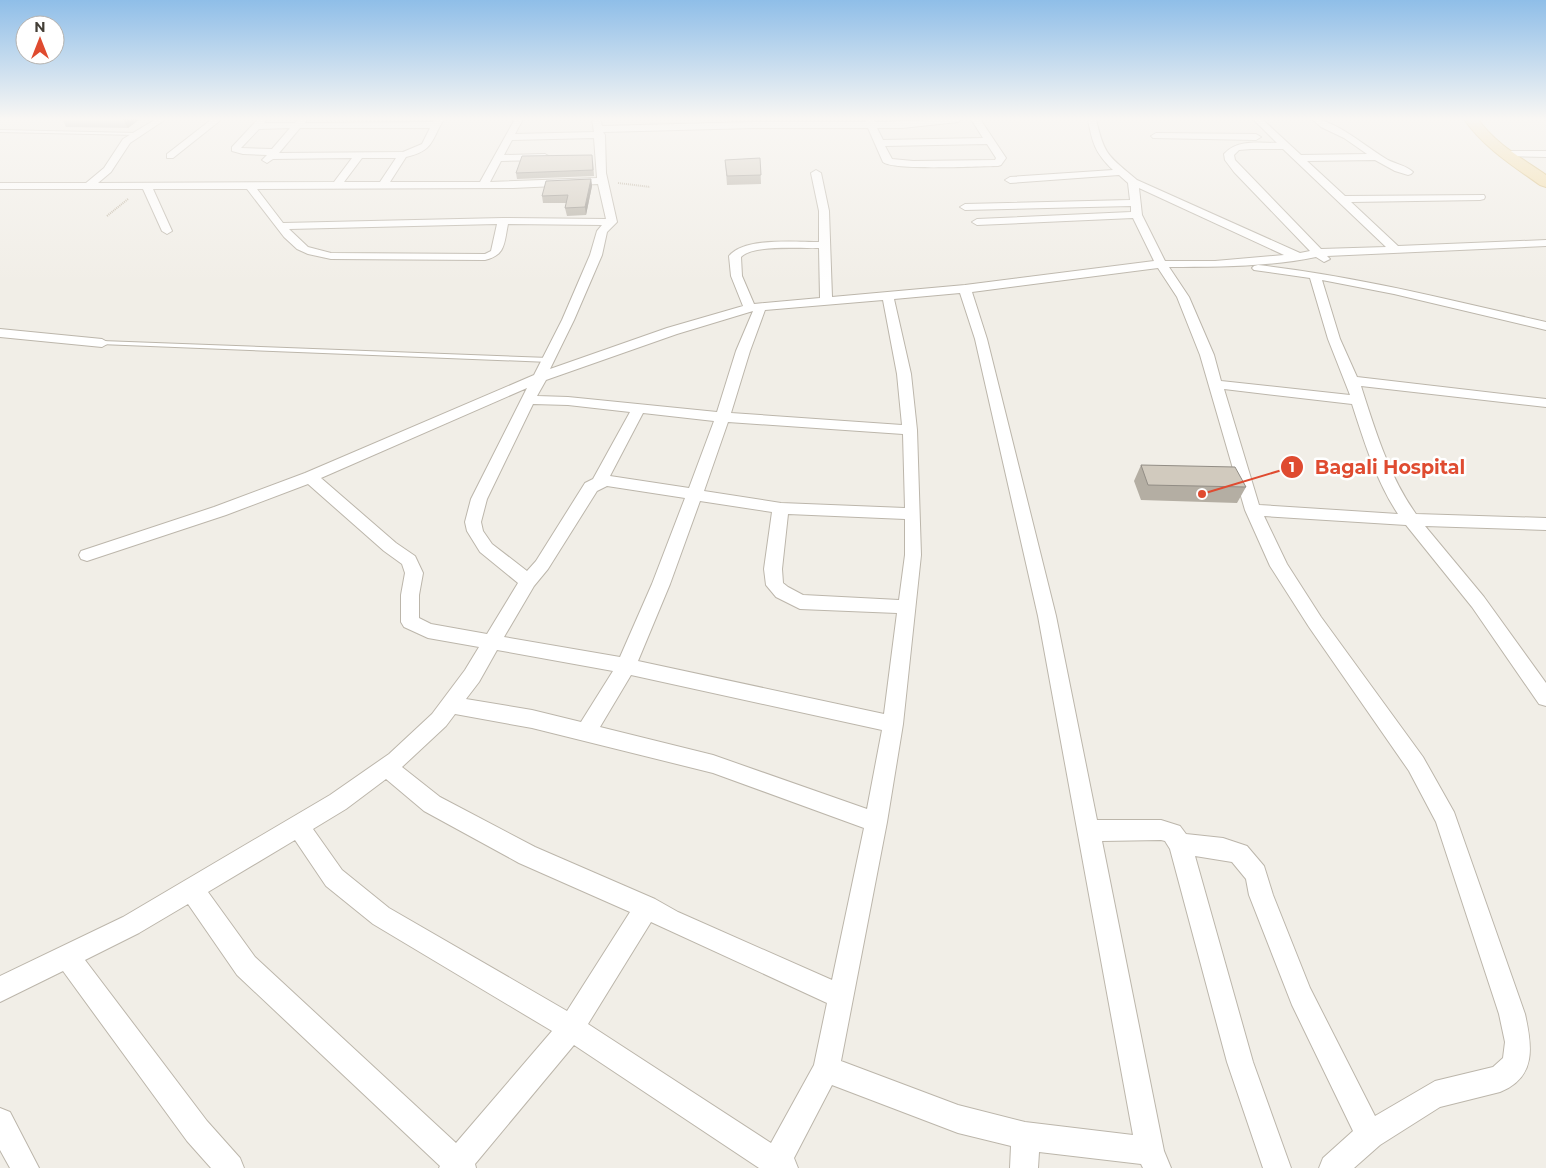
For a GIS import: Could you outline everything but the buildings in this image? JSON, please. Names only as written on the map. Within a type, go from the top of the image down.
[{"type":"main road","points":[[1534,174],[1546,182]]},
{"type":"street","points":[[88,186],[104,174]]},
{"type":"street","points":[[336,186],[345,174]]},
{"type":"street","points":[[382,186],[390,174]]},
{"type":"street","points":[[484,185],[490,174]]},
{"type":"street","points":[[600,174],[612,222]]},
{"type":"street","points":[[816,174],[824,211],[826,300]]},
{"type":"street","points":[[1007,174],[1015,193]]},
{"type":"street","points":[[1124,174],[1299,257]]},
{"type":"street","points":[[1240,174],[1348,281]]},
{"type":"street","points":[[1315,174],[1395,249]]},
{"type":"street","points":[[965,207],[1015,193],[1128,177]]},
{"type":"street","points":[[1128,177],[1136,209],[1161,264],[1183,297],[1207,355],[1253,510],[1279,566],[1416,764],[1446,819],[1512,1014],[1518,1042],[1515,1064],[1500,1079],[1435,1095],[1370,1135],[1333,1168]]},
{"type":"street","points":[[0,186],[382,186],[602,181]]},
{"type":"street","points":[[146,185],[167,231]]},
{"type":"street","points":[[251,187],[300,246],[311,252],[331,256],[469,258],[492,256],[496,252],[503,222]]},
{"type":"street","points":[[1015,193],[1136,209]]},
{"type":"street","points":[[1342,199],[1480,197]]},
{"type":"street","points":[[977,222],[1056,220],[1136,209]]},
{"type":"street","points":[[282,226],[612,222]]},
{"type":"street","points":[[528,581],[491,553],[476,535],[473,521],[479,499],[530,400],[596,255],[602,231],[612,222]]},
{"type":"street","points":[[87,555],[220,511],[310,477],[541,377],[672,331],[756,307],[964,289],[1161,264],[1215,264],[1299,257],[1318,253],[1546,243]]},
{"type":"street","points":[[586,732],[626,666],[661,584],[723,417],[756,307],[736,270],[735,256],[738,251],[755,246],[824,246]]},
{"type":"street","points":[[1215,264],[1315,275],[1348,281],[1546,326]]},
{"type":"street","points":[[1315,275],[1334,339],[1352,381],[1371,439],[1396,498],[1411,520],[1478,602],[1546,698]]},
{"type":"street","points":[[826,1069],[958,1119],[1025,1136],[1154,1160],[1047,616],[981,339],[964,289]]},
{"type":"street","points":[[298,826],[334,878],[381,916],[571,1028],[778,1166],[826,1069],[876,822],[893,724],[913,555],[913,514],[910,430],[904,374],[888,297]]},
{"type":"street","points":[[0,333],[102,343]]},
{"type":"street","points":[[1352,381],[1546,403]]},
{"type":"street","points":[[1215,384],[1358,400]]},
{"type":"street","points":[[530,400],[568,401],[723,417],[910,430]]},
{"type":"street","points":[[599,482],[639,408]]},
{"type":"street","points":[[310,477],[390,547],[409,560],[414,573],[410,595],[410,622],[428,631],[626,666],[893,724]]},
{"type":"street","points":[[0,989],[131,925],[338,802],[386,767],[439,720],[472,676],[528,581],[542,565],[591,487],[599,482],[607,481],[781,508],[913,514]]},
{"type":"street","points":[[781,508],[773,569],[775,585],[782,592],[800,602],[907,607]]},
{"type":"street","points":[[1253,510],[1411,520],[1546,524]]},
{"type":"street","points":[[450,705],[532,719],[712,764],[876,822]]},
{"type":"street","points":[[386,767],[432,804],[518,850],[842,997]]},
{"type":"street","points":[[1088,831],[1162,830],[1172,833],[1180,844],[1240,1062],[1277,1168]]},
{"type":"street","points":[[1180,844],[1224,849],[1239,854],[1256,874],[1261,895],[1301,996],[1370,1135]]},
{"type":"street","points":[[191,889],[246,966],[457,1167],[571,1028],[647,907]]},
{"type":"street","points":[[68,957],[197,1130],[230,1168]]},
{"type":"street","points":[[0,1122],[25,1168]]},
{"type":"street","points":[[1024,1168],[1025,1136]]},
{"type":"lane","points":[[102,343],[549,360]]},
{"type":"path","points":[[602,181],[650,187]]},
{"type":"place","name":"Bagali Hospital","points":[[1202,494]]}]
